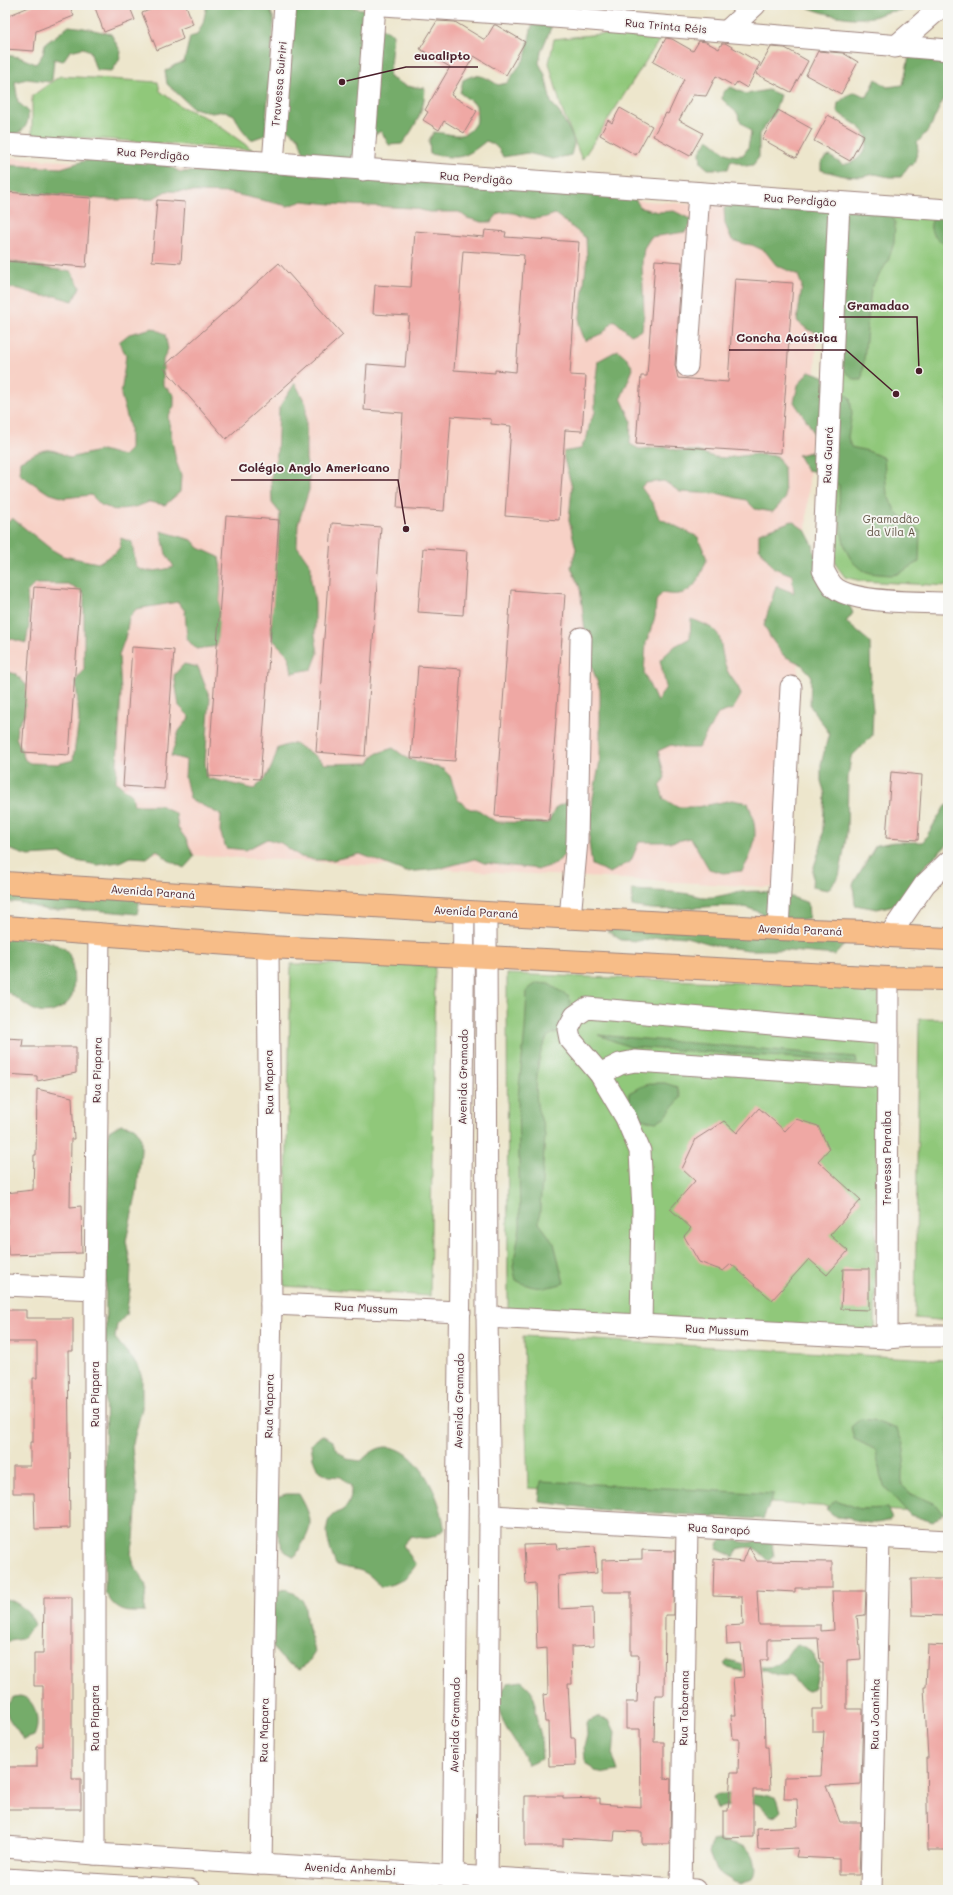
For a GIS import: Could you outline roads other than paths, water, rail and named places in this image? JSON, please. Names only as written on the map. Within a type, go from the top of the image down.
[{"type":"main road","name":"Avenida Paraná","points":[[5,883],[464,912],[778,929],[867,932],[889,936],[948,939]]},
{"type":"main road","points":[[5,927],[268,947],[948,980]]},
{"type":"street","name":"Travessa Suiriri","points":[[273,163],[286,5]]},
{"type":"street","points":[[363,170],[375,5]]},
{"type":"street","name":"Rua Trinta Réis","points":[[384,5],[551,11],[727,31],[895,47],[948,50]]},
{"type":"street","points":[[727,31],[755,5]]},
{"type":"street","points":[[895,47],[942,6]]},
{"type":"street","name":"Rua Perdigão","points":[[5,144],[948,210]]},
{"type":"street","points":[[687,366],[699,193]]},
{"type":"street","name":"Rua Guará","points":[[838,203],[823,570],[833,586],[848,594],[874,599],[948,603]]},
{"type":"street","points":[[570,918],[577,841],[582,638]]},
{"type":"street","points":[[778,929],[791,688]]},
{"type":"street","points":[[889,936],[925,884],[948,862]]},
{"type":"street","name":"Avenida Gramado","points":[[453,1883],[464,912]]},
{"type":"street","name":"Avenida Gramado","points":[[486,913],[487,1317],[490,1516],[487,1884]]},
{"type":"street","name":"Rua Piapara","points":[[95,1854],[95,1289],[99,934]]},
{"type":"street","name":"Rua Mapara","points":[[261,1864],[271,1304],[268,947]]},
{"type":"street","name":"Travessa Paraíba","points":[[887,1338],[888,978]]},
{"type":"street","points":[[641,1326],[643,1210],[640,1151],[626,1118],[600,1074],[570,1039],[568,1029],[575,1016],[587,1008],[888,1034]]},
{"type":"street","points":[[600,1074],[620,1064],[635,1061],[887,1077]]},
{"type":"street","points":[[5,1285],[95,1289]]},
{"type":"street","name":"Rua Mussum","points":[[271,1304],[460,1312]]},
{"type":"street","name":"Rua Mussum","points":[[487,1317],[887,1338],[910,1336],[948,1336]]},
{"type":"street","name":"Rua Sarapó","points":[[490,1516],[687,1528],[948,1541]]},
{"type":"street","name":"Rua Tabarana","points":[[687,1528],[688,1890]]},
{"type":"street","name":"Rua Joaninha","points":[[870,1890],[879,1538]]},
{"type":"street","name":"Avenida Anhembi","points":[[5,1847],[261,1864],[453,1883],[688,1890]]},
{"type":"street","points":[[5,1879],[93,1887],[190,1890]]},
{"type":"place","name":"eucalipto","points":[[342,82]]},
{"type":"place","name":"Gramadao","points":[[919,371]]},
{"type":"place","name":"Concha Acústica","points":[[896,394]]},
{"type":"place","name":"Colégio Anglo Americano","points":[[406,529]]},
{"type":"park label","name":"Gramadão da Vila A","points":[[891,525]]}]
